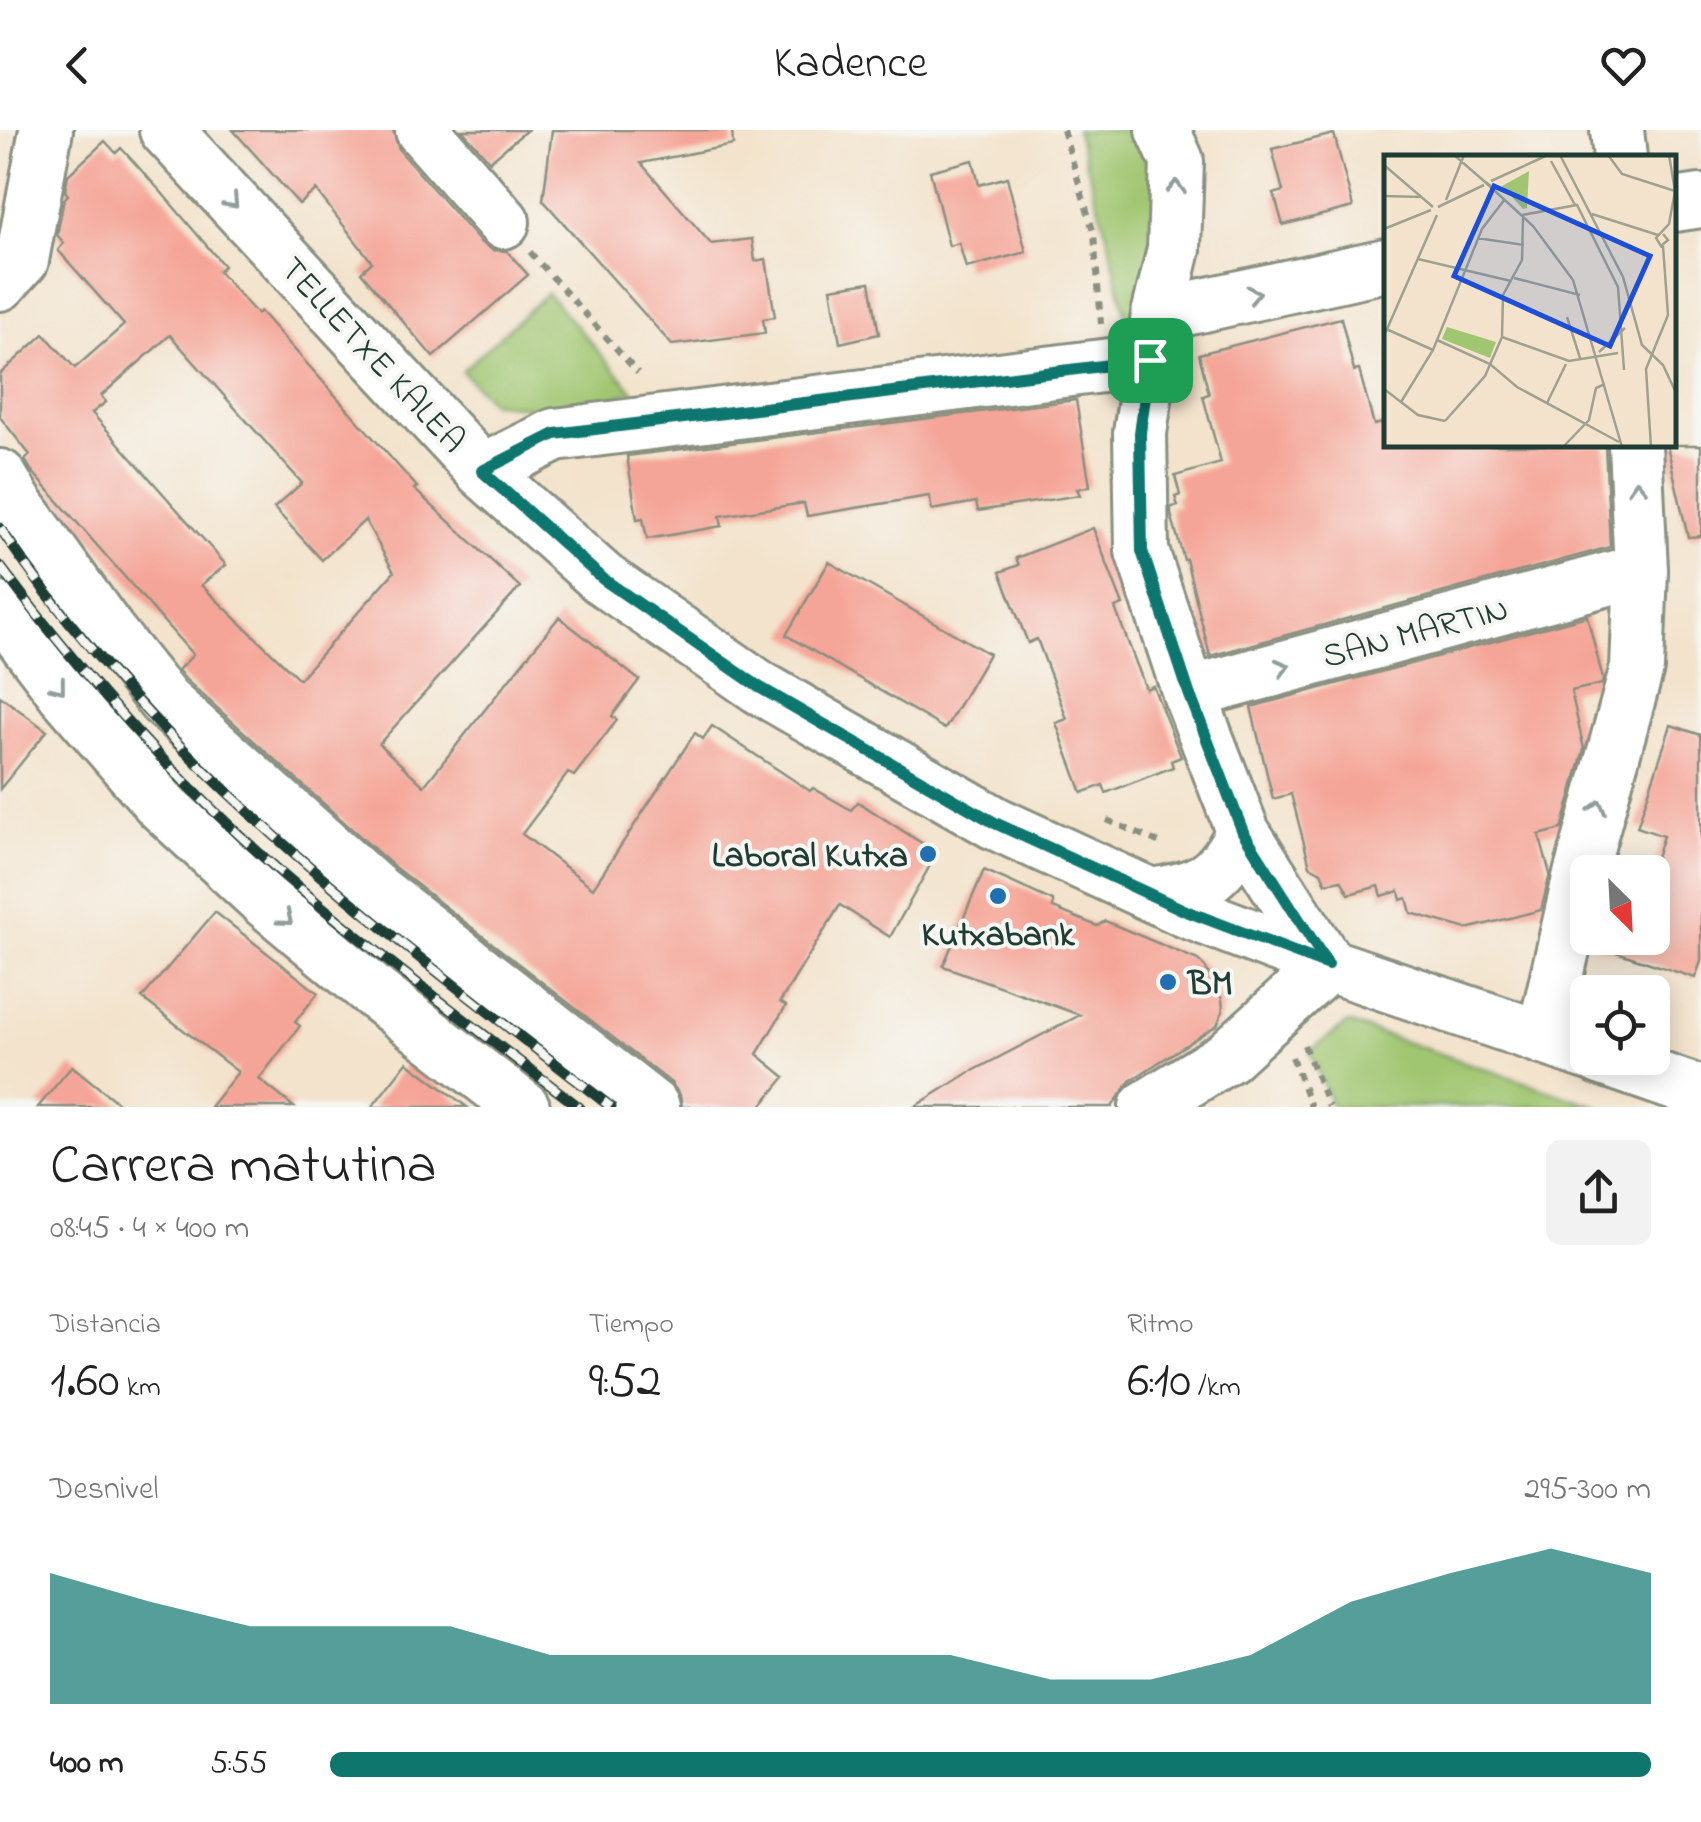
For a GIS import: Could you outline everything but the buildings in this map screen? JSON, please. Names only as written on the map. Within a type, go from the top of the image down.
[{"type":"street","points":[[0,284],[22,260],[46,130]]},
{"type":"street","name":"TELLETXE KALEA","points":[[166,130],[482,471],[603,579],[759,687],[995,823],[1162,872],[1328,965],[1565,1046]]},
{"type":"street","points":[[422,130],[503,222]]},
{"type":"street","points":[[1146,1107],[1227,1058],[1328,965],[1243,832],[1189,693],[1142,551],[1140,433],[1154,338],[1174,249],[1176,214],[1177,160],[1163,130]]},
{"type":"street","points":[[1617,130],[1620,155]]},
{"type":"street","points":[[1676,205],[1701,201]]},
{"type":"street","points":[[482,471],[555,434],[1154,338],[1384,266]]},
{"type":"street","points":[[1565,1046],[1580,875],[1637,668],[1641,570],[1636,448]]},
{"type":"street","points":[[0,476],[109,632],[164,701],[374,890],[652,1107]]},
{"type":"street","name":"SAN MARTIN","points":[[1189,693],[1641,570]]},
{"type":"street","points":[[0,609],[64,693],[160,806],[375,993],[524,1107]]},
{"type":"street","points":[[1162,872],[1192,889],[1222,866],[1243,832]]},
{"type":"street","points":[[1649,1075],[1701,1093]]},
{"type":"path","points":[[1063,130],[1094,234],[1102,330]]},
{"type":"path","points":[[503,222],[638,373]]},
{"type":"path","points":[[1091,813],[1162,872]]},
{"type":"path","points":[[1289,1049],[1312,1107]]},
{"type":"path","points":[[1306,1049],[1330,1107]]},
{"type":"green space","points":[[1076,130],[1151,130],[1161,246],[1128,327],[1109,241]]},
{"type":"green space","points":[[547,293],[635,393],[544,409],[491,402],[462,371]]},
{"type":"green space","points":[[1348,1023],[1599,1107],[1332,1107],[1310,1051]]},
{"type":"railway","points":[[0,528],[64,615],[132,696],[205,771],[361,910],[611,1107]]},
{"type":"railway","points":[[0,566],[130,724],[238,834],[350,930],[579,1107]]},
{"type":"place","name":"Laboral Kutxa","points":[[928,854]]},
{"type":"place","name":"Kutxabank","points":[[998,896]]},
{"type":"place","name":"BM","points":[[1168,982]]},
{"type":"route","points":[[1150,360],[1140,433],[1142,551],[1189,693],[1243,832],[1328,965],[1186,911],[995,823],[759,687],[603,579],[482,471],[555,434],[1150,360]]}]
